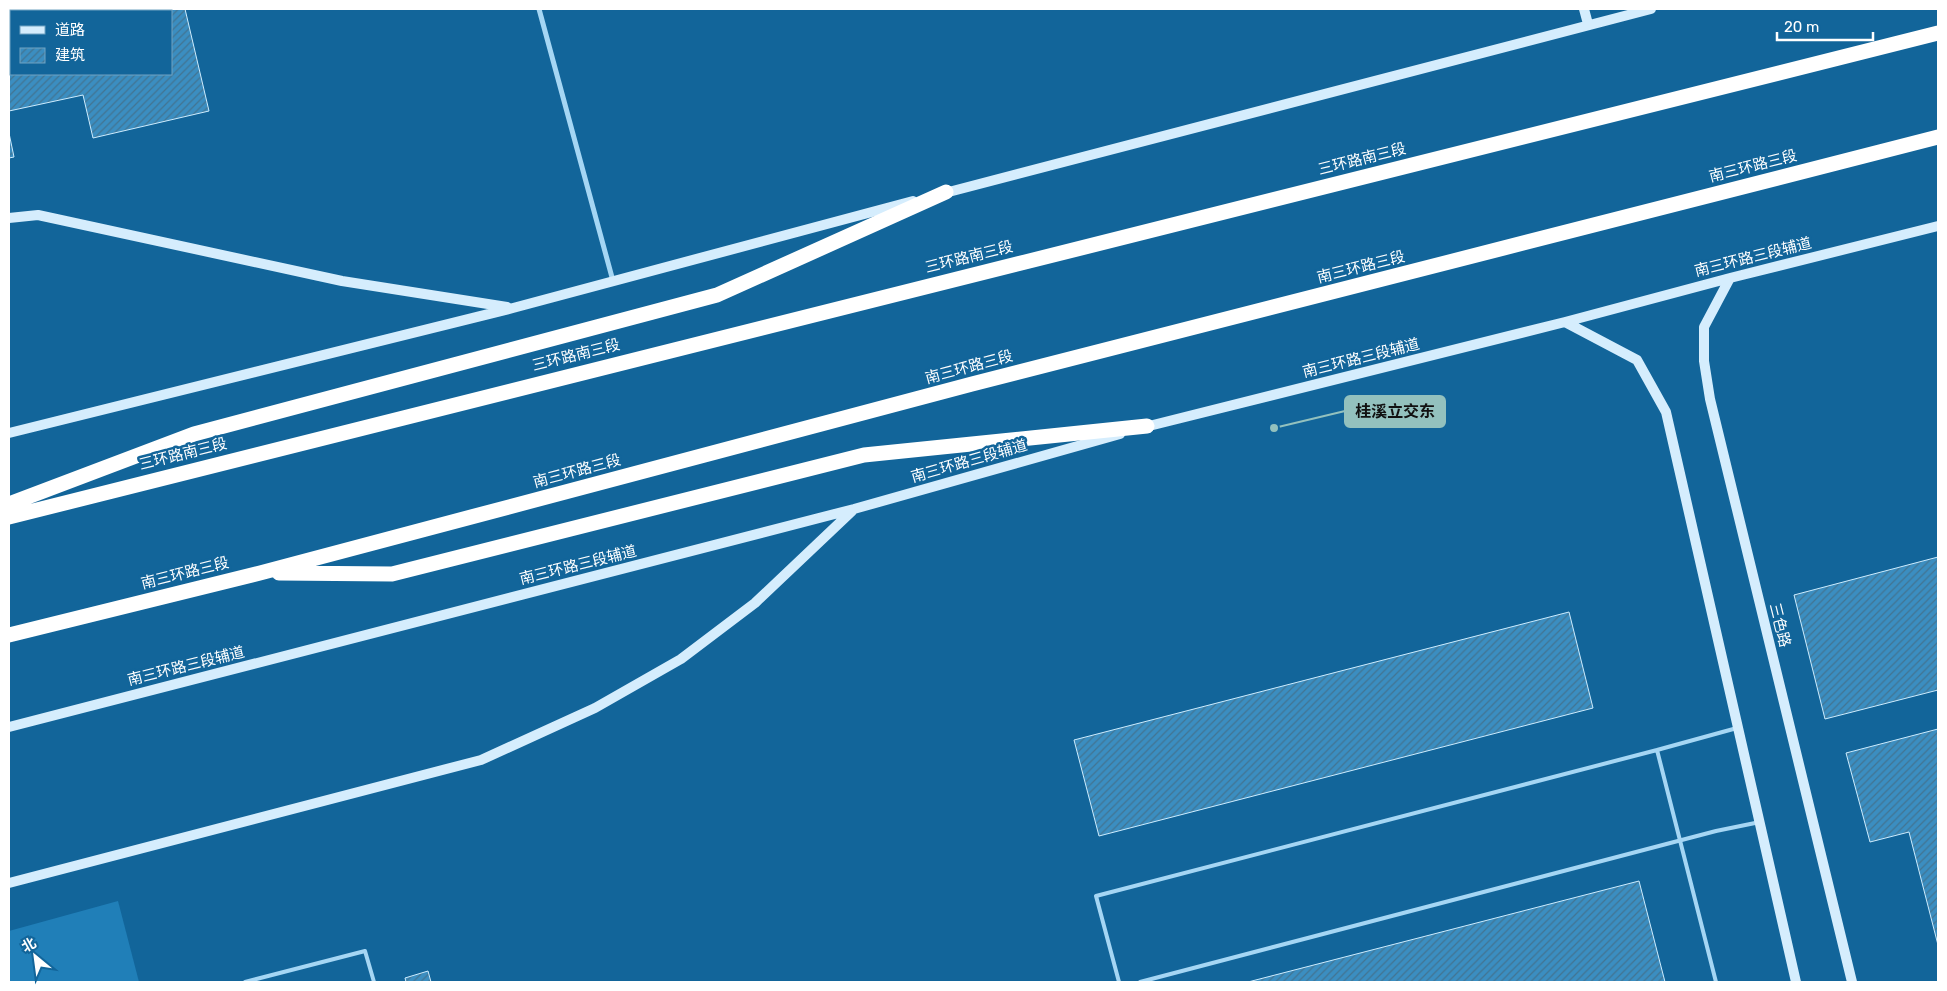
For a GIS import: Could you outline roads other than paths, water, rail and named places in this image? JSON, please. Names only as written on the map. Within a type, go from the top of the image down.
[{"type":"highway","name":"三环路南三段","points":[[9,517],[1938,33]]},
{"type":"highway","name":"南三环路三段","points":[[9,636],[963,387],[1938,137]]},
{"type":"highway","points":[[9,504],[194,434],[717,295],[946,192]]},
{"type":"highway","points":[[260,572],[392,574],[864,455],[1147,426]]},
{"type":"main road","points":[[1584,9],[1588,24]]},
{"type":"main road","points":[[9,433],[512,308],[946,192],[1588,24],[1652,9]]},
{"type":"main road","points":[[9,218],[38,215],[342,281],[512,308]]},
{"type":"main road","name":"南三环路三段辅道","points":[[9,728],[854,509],[1147,426],[1565,322],[1938,226]]},
{"type":"main road","name":"三色路","points":[[1730,278],[1704,327],[1704,361],[1710,399],[1852,982]]},
{"type":"main road","points":[[1565,322],[1638,360],[1666,412],[1796,982]]},
{"type":"main road","points":[[9,883],[481,760],[595,708],[681,659],[755,603],[854,509]]},
{"type":"street","points":[[539,9],[613,281]]},
{"type":"lane","points":[[1119,982],[1096,896],[1737,728]]},
{"type":"lane","points":[[1657,750],[1716,982]]},
{"type":"lane","points":[[1140,982],[1680,840],[1760,822]]},
{"type":"lane","points":[[245,982],[365,951],[374,982]]},
{"type":"place","name":"桂溪立交东","points":[[1274,428]]}]
